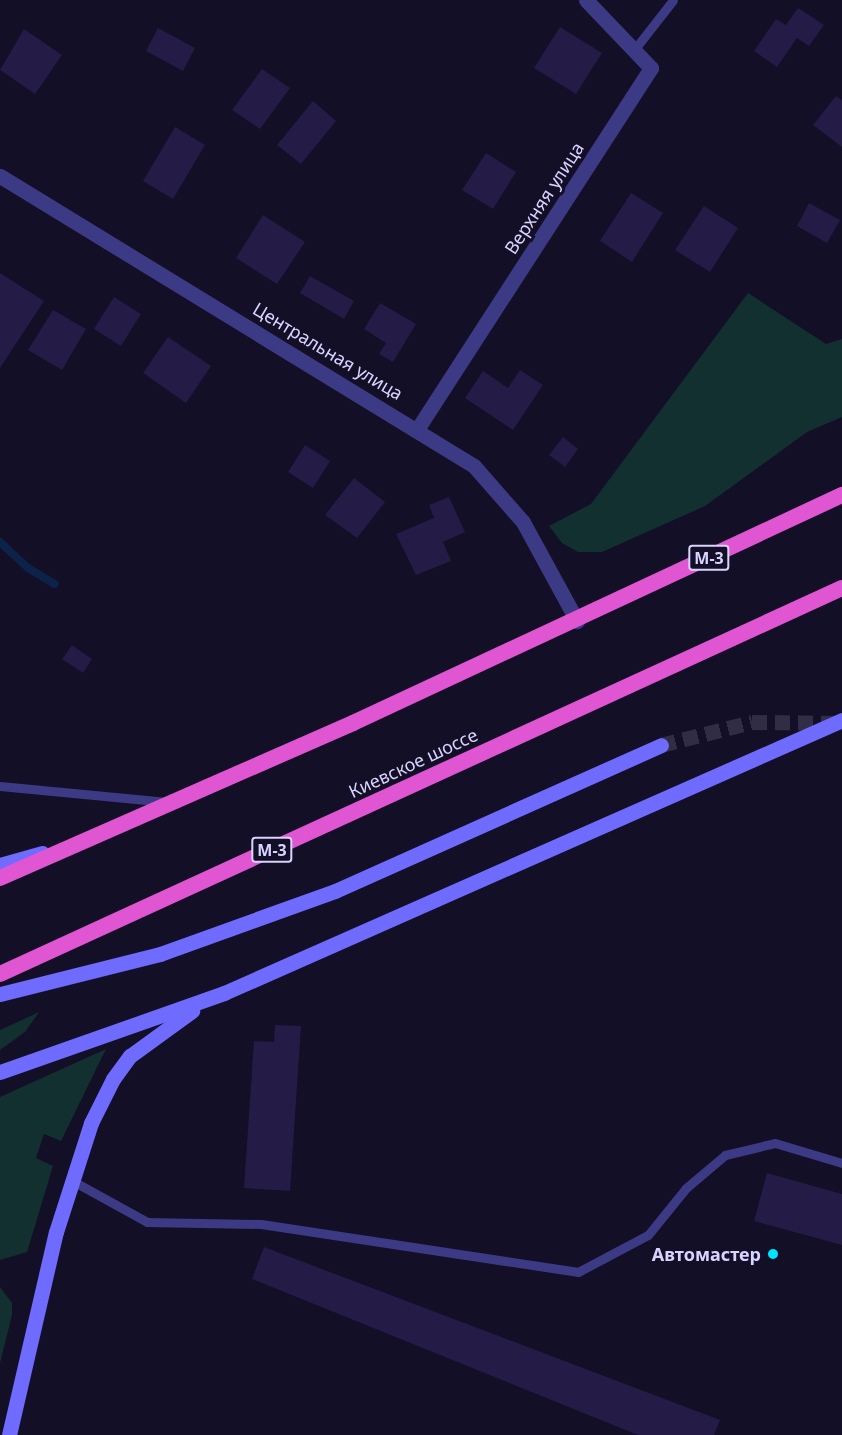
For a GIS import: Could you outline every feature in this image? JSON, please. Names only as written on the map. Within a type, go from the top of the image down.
[{"type":"highway","name":"М-3","points":[[0,878],[577,621],[842,495]]},
{"type":"highway","name":"Киевское шоссе","points":[[0,974],[842,588]]},
{"type":"main road","points":[[0,1072],[224,993],[842,720]]},
{"type":"main road","points":[[0,994],[160,954],[335,891],[662,746]]},
{"type":"main road","points":[[0,866],[74,844]]},
{"type":"main road","points":[[9,1435],[71,1180],[103,1099],[130,1056],[167,1026],[224,993]]},
{"type":"street","name":"Верхняя улица","points":[[418,428],[651,68],[586,0]]},
{"type":"street","name":"Центральная улица","points":[[0,176],[418,428],[474,466],[516,513],[577,621]]},
{"type":"lane","points":[[634,50],[673,0]]},
{"type":"lane","points":[[0,786],[170,803]]},
{"type":"lane","points":[[71,1180],[147,1222],[261,1224],[578,1272],[648,1236],[686,1188],[725,1155],[775,1143],[842,1163]]},
{"type":"green space","points":[[748,293],[826,344],[842,339],[842,417],[807,432],[705,506],[602,552],[578,552],[562,543],[549,526],[591,504]]},
{"type":"green space","points":[[39,1012],[25,1032],[0,1050],[0,1030]]},
{"type":"green space","points":[[106,1049],[61,1141],[44,1134],[36,1158],[53,1166],[27,1252],[0,1260],[0,1097]]},
{"type":"green space","points":[[0,1287],[12,1303],[12,1315],[0,1363]]},
{"type":"building","points":[[798,8],[824,25],[809,46],[797,38],[777,67],[754,51],[776,19],[786,25]]},
{"type":"building","points":[[560,27],[602,53],[576,94],[534,68]]},
{"type":"building","points":[[158,28],[195,48],[183,71],[146,51]]},
{"type":"building","points":[[24,29],[62,55],[35,94],[0,70]]},
{"type":"building","points":[[262,69],[290,88],[260,129],[232,110]]},
{"type":"building","points":[[836,96],[842,100],[842,147],[813,125]]},
{"type":"building","points":[[313,101],[336,121],[301,164],[277,145]]},
{"type":"building","points":[[175,127],[205,145],[173,199],[143,181]]},
{"type":"building","points":[[486,153],[516,172],[493,209],[462,190]]},
{"type":"building","points":[[631,193],[663,213],[632,262],[600,241]]},
{"type":"building","points":[[809,203],[840,220],[827,243],[797,226]]},
{"type":"building","points":[[704,206],[738,228],[710,272],[675,250]]},
{"type":"building","points":[[263,215],[305,242],[277,284],[236,258]]},
{"type":"building","points":[[0,273],[44,301],[0,368]]},
{"type":"building","points":[[310,276],[354,301],[344,319],[300,293]]},
{"type":"building","points":[[114,297],[141,314],[121,346],[94,329]]},
{"type":"building","points":[[380,303],[416,324],[393,362],[379,354],[386,343],[364,329]]},
{"type":"building","points":[[53,310],[86,329],[62,370],[28,350]]},
{"type":"building","points":[[168,337],[211,366],[186,403],[143,373]]},
{"type":"building","points":[[520,370],[543,385],[513,430],[465,398],[483,371],[508,388]]},
{"type":"building","points":[[563,437],[578,449],[565,467],[549,455]]},
{"type":"building","points":[[305,445],[330,461],[313,488],[288,472]]},
{"type":"building","points":[[354,478],[385,502],[357,538],[325,515]]},
{"type":"building","points":[[449,497],[465,532],[443,542],[451,561],[416,575],[396,534],[434,518],[429,505]]},
{"type":"building","points":[[72,645],[92,659],[83,673],[62,659]]},
{"type":"building","points":[[275,1025],[301,1026],[290,1191],[244,1188],[254,1041],[274,1042]]},
{"type":"building","points":[[767,1173],[842,1194],[842,1245],[754,1221]]},
{"type":"building","points":[[264,1247],[720,1420],[714,1435],[638,1435],[252,1279]]},
{"type":"waterway","points":[[0,542],[28,568],[55,584]]},
{"type":"tunnel","points":[[661,745],[752,722],[841,723]]},
{"type":"place","name":"Автомастер","points":[[773,1254]]}]
